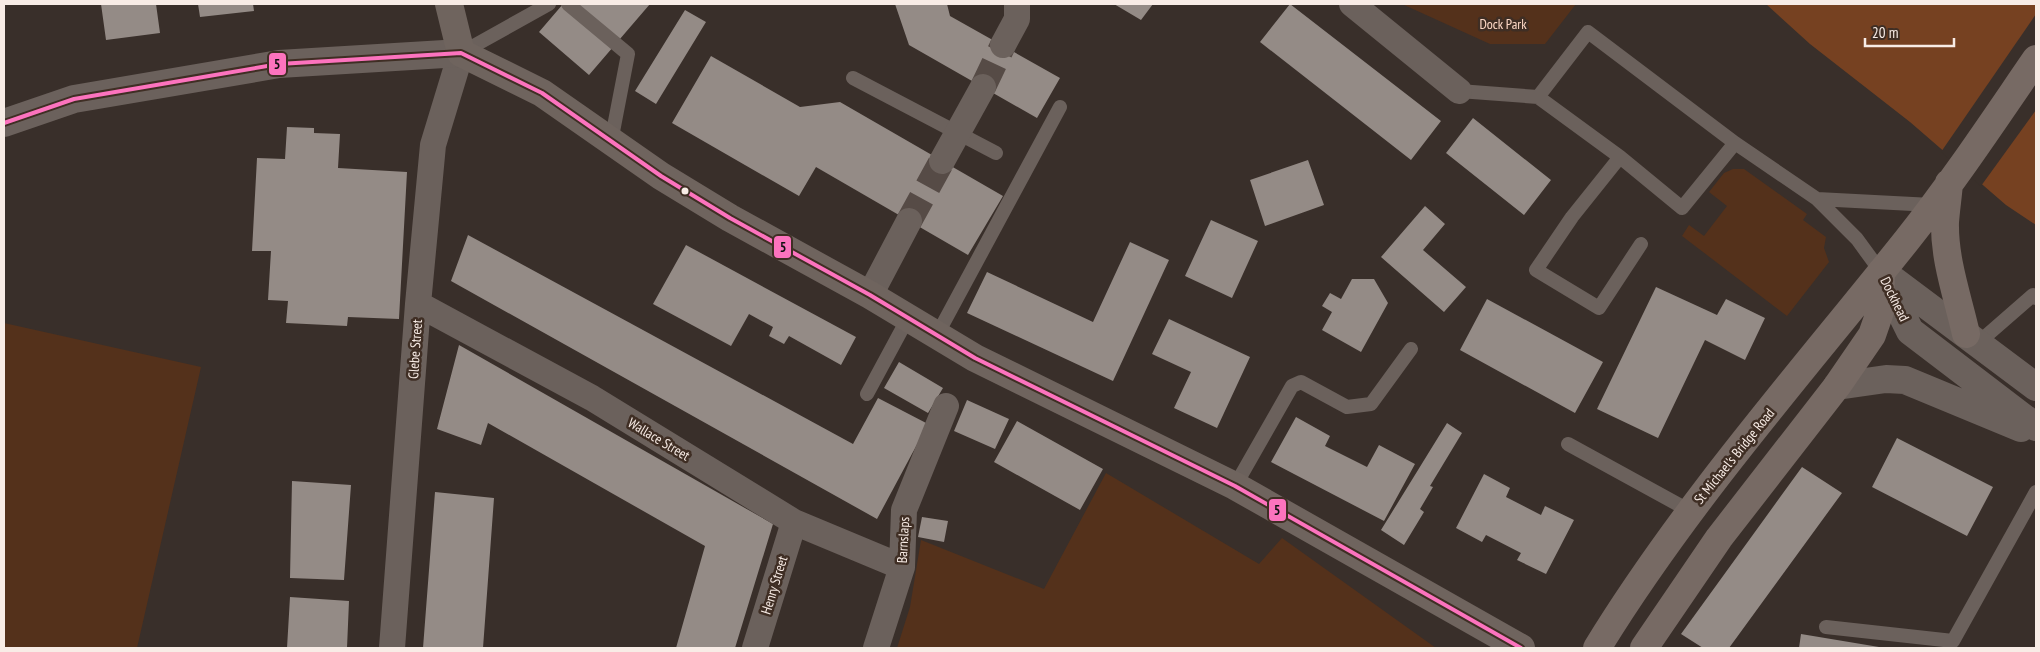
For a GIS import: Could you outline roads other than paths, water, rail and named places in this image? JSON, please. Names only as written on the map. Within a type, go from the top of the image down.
[{"type":"main road","points":[[449,4],[461,53],[542,93],[661,176],[730,218],[870,295],[975,358],[1235,486],[1521,648]]},
{"type":"main road","name":"St Michael's Bridge Road","points":[[1597,648],[1690,511],[1881,272],[1954,176],[2036,59]]},
{"type":"main road","points":[[1954,176],[1945,222],[1946,237],[1954,285],[1972,339]]},
{"type":"main road","points":[[1644,648],[1719,538],[1837,386],[1872,336],[1880,312],[1881,272]]},
{"type":"street","points":[[1003,46],[1017,19],[1017,4]]},
{"type":"street","points":[[1352,4],[1459,91]]},
{"type":"street","points":[[4,123],[74,99],[279,64],[461,53]]},
{"type":"street","name":"Glebe Street","points":[[392,648],[418,304],[433,145],[461,53]]},
{"type":"street","points":[[942,161],[983,87]]},
{"type":"street","points":[[870,295],[909,221]]},
{"type":"street","name":"Dockhead","points":[[1881,272],[2036,387]]},
{"type":"street","name":"Dockhead","points":[[1881,272],[1910,331],[2036,427]]},
{"type":"street","name":"Wallace Street","points":[[418,304],[592,398],[794,522],[902,567]]},
{"type":"street","points":[[1837,386],[1886,379],[1905,380],[1920,384],[2036,435]]},
{"type":"street","name":"Barnslaps","points":[[876,648],[902,567],[904,510],[946,406]]},
{"type":"street","name":"Henry Street","points":[[755,648],[794,522]]},
{"type":"lane","points":[[461,53],[549,4]]},
{"type":"lane","points":[[568,4],[628,54],[611,142]]},
{"type":"lane","points":[[1538,96],[1588,32],[1735,143],[1817,199],[1857,239],[1881,272]]},
{"type":"lane","points":[[853,78],[996,153]]},
{"type":"lane","points":[[1459,91],[1538,96],[1620,157],[1682,208],[1735,143]]},
{"type":"lane","points":[[937,335],[1060,107]]},
{"type":"lane","points":[[1620,157],[1572,217],[1536,270],[1599,308],[1641,244]]},
{"type":"lane","points":[[1817,199],[1932,205]]},
{"type":"lane","points":[[1972,339],[2033,295],[2036,298]]},
{"type":"lane","points":[[867,394],[908,318]]},
{"type":"lane","points":[[1235,486],[1292,386],[1302,382],[1347,407],[1371,404],[1411,349]]},
{"type":"lane","points":[[1568,444],[1690,511]]},
{"type":"lane","points":[[1826,627],[1953,641],[2036,492]]},
{"type":"tunnel","points":[[983,87],[1003,45]]},
{"type":"tunnel","points":[[909,221],[942,161]]},
{"type":"park label","name":"Dock Park","points":[[1503,24]]}]
